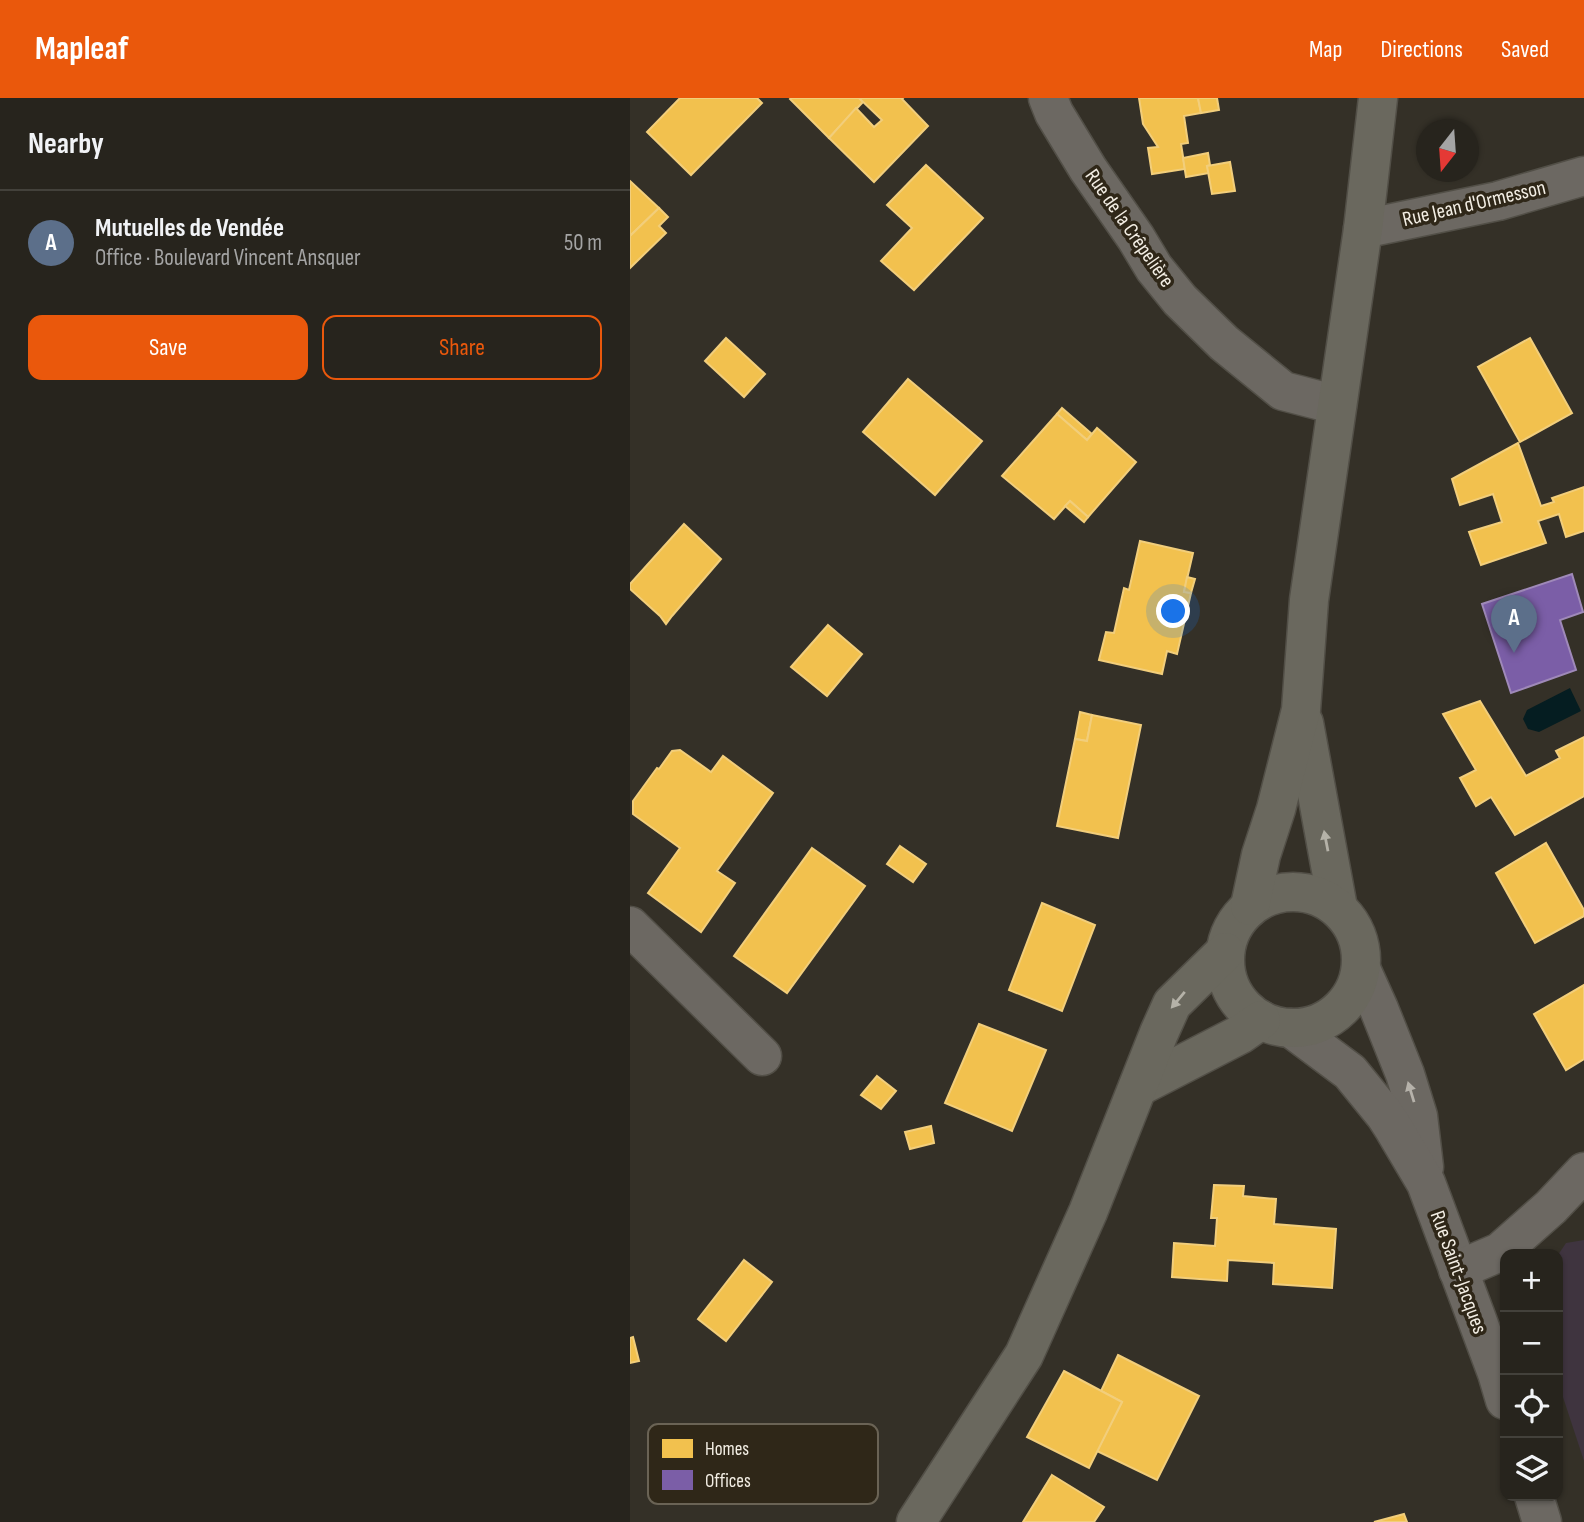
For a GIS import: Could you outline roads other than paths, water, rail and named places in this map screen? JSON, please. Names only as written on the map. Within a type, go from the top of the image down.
[{"type":"main road","points":[[1250,906],[1261,855],[1276,809],[1301,710],[1309,600],[1363,229],[1378,98]]},
{"type":"main road","points":[[1301,710],[1338,908]]},
{"type":"main road","points":[[1138,1087],[1241,1034],[1276,1024],[1311,1026],[1329,1018],[1345,1005],[1356,989],[1361,969],[1361,947],[1353,926],[1338,908],[1318,896],[1294,891],[1270,895],[1250,906],[1229,935],[1225,952],[1226,972],[1232,991],[1245,1008],[1276,1024]]},
{"type":"main road","points":[[916,1522],[1024,1355],[1088,1212],[1172,1004],[1225,952]]},
{"type":"street","name":"Rue de la Crêpelière","points":[[1048,98],[1054,113],[1088,169],[1154,268],[1180,300],[1224,343],[1283,391],[1337,405]]},
{"type":"street","name":"Rue Jean d'Ormesson","points":[[1363,229],[1498,201],[1584,176]]},
{"type":"street","points":[[630,926],[762,1056]]},
{"type":"street","name":"Rue Saint-Jacques","points":[[1361,969],[1405,1074],[1418,1116],[1426,1183]]},
{"type":"street","name":"Rue Saint-Jacques","points":[[1276,1024],[1350,1072],[1385,1115],[1426,1183],[1500,1383]]},
{"type":"street","points":[[1458,1270],[1500,1252],[1551,1207],[1584,1172]]},
{"type":"street","points":[[1536,1501],[1542,1522]]},
{"type":"water","points":[[1570,688],[1581,711],[1539,732],[1528,729],[1523,719],[1527,710]]},
{"type":"place","name":"Mutuelles de Vendée","points":[[1514,653]]}]
